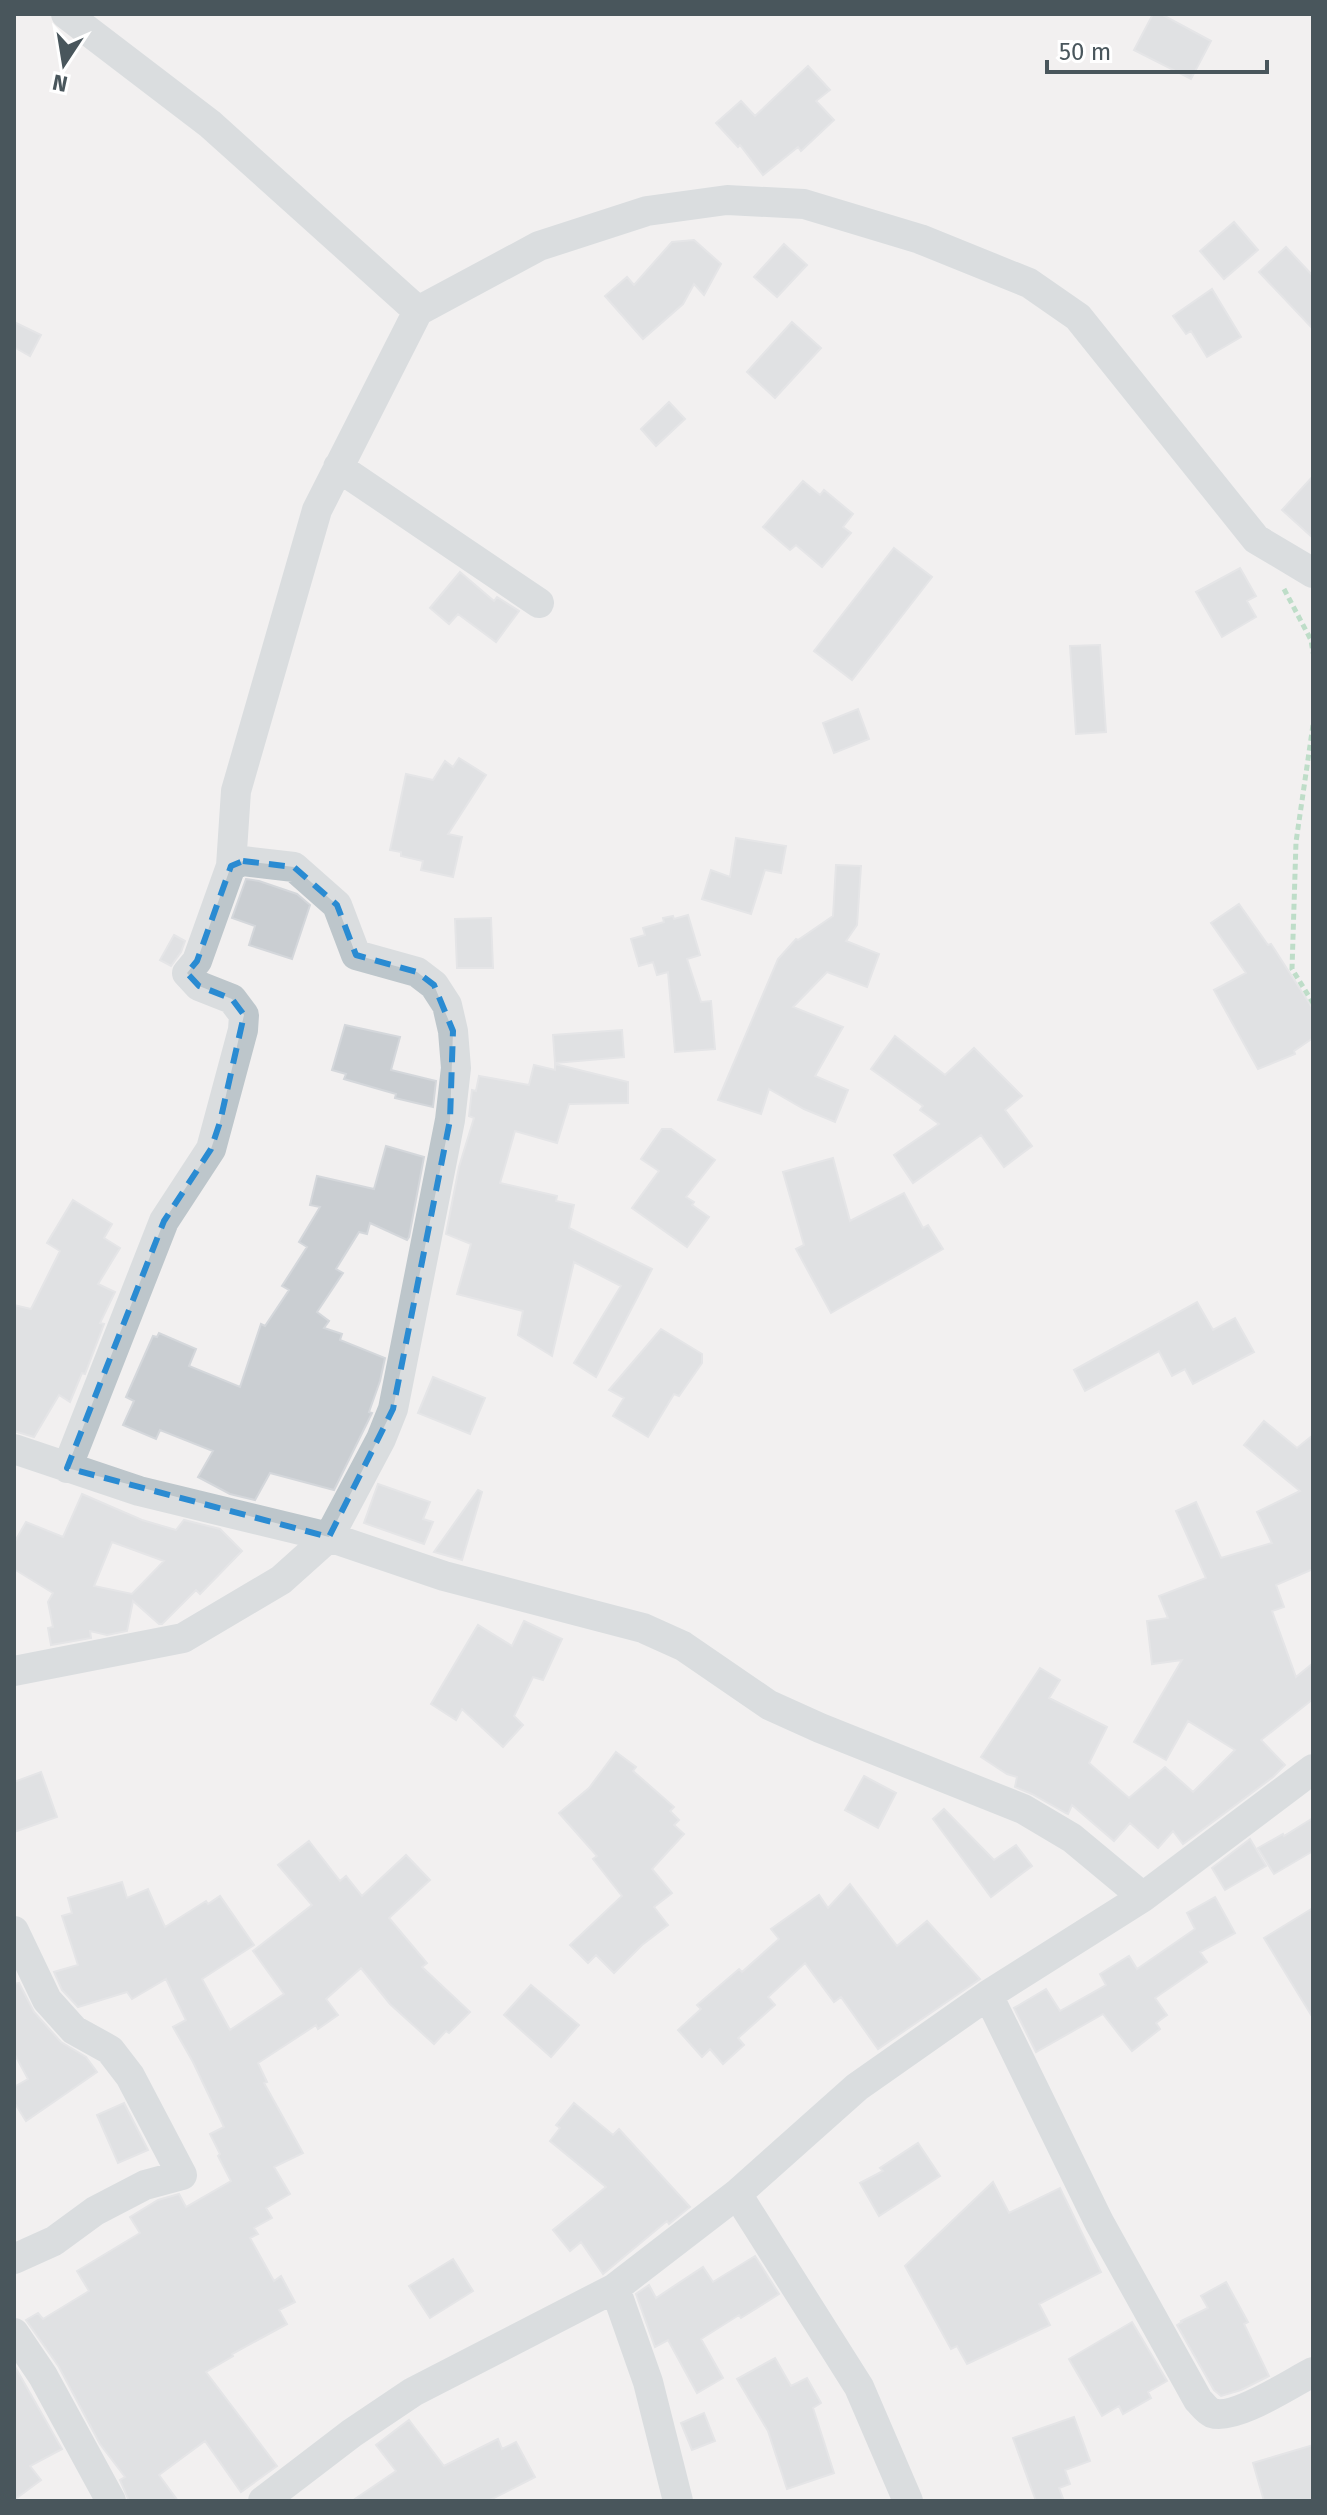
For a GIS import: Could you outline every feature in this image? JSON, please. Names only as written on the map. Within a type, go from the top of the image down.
[{"type":"street","points":[[66,14],[210,124],[418,311]]},
{"type":"street","points":[[67,1468],[164,1221],[211,1149],[220,1122],[244,1015],[232,999],[199,986],[187,973],[197,961],[231,866],[236,791],[317,510],[418,311],[539,246],[647,211],[727,200],[804,204],[920,239],[1029,283],[1078,317],[1256,539],[1313,573]]},
{"type":"street","points":[[338,467],[539,603]]},
{"type":"street","points":[[14,1671],[183,1638],[281,1580],[329,1537],[381,1439],[393,1409],[450,1120],[456,1068],[447,1005],[434,985],[417,972],[356,955],[337,905],[294,867],[243,861],[231,866]]},
{"type":"street","points":[[14,1449],[139,1491],[329,1537],[444,1576],[643,1628],[683,1646],[769,1705],[1023,1809],[1072,1838],[1143,1897]]},
{"type":"street","points":[[263,2501],[352,2433],[413,2392],[615,2288],[737,2194],[857,2087],[988,1995],[1143,1897],[1313,1769]]},
{"type":"street","points":[[14,1931],[47,2000],[74,2030],[110,2050],[130,2076],[182,2175],[145,2185],[95,2211],[54,2241],[14,2259]]},
{"type":"street","points":[[988,1995],[1099,2222],[1198,2400],[1209,2412],[1223,2415],[1242,2409],[1313,2372]]},
{"type":"street","points":[[737,2194],[859,2387],[908,2501]]},
{"type":"street","points":[[615,2288],[648,2382],[678,2501]]},
{"type":"street","points":[[14,2333],[43,2376],[111,2501]]},
{"type":"path","points":[[1256,539],[1311,640],[1313,653]]},
{"type":"path","points":[[1313,725],[1296,842],[1292,969],[1313,1003]]},
{"type":"highlighted area","points":[[243,861],[294,867],[337,905],[356,955],[417,972],[434,985],[453,1031],[450,1120],[393,1409],[329,1537],[67,1468],[164,1221],[211,1149],[220,1122],[244,1015],[232,999],[199,986],[187,973],[197,961],[231,866]]},
{"type":"building","points":[[1153,14],[1161,14],[1211,41],[1191,79],[1134,50]]},
{"type":"building","points":[[808,66],[830,90],[816,101],[834,120],[801,151],[798,147],[763,175],[740,145],[738,147],[716,123],[741,101],[755,116]]},
{"type":"building","points":[[1234,222],[1258,250],[1224,279],[1200,251]]},
{"type":"building","points":[[694,240],[721,264],[704,295],[694,284],[683,304],[643,339],[605,296],[627,277],[634,285],[672,242]]},
{"type":"building","points":[[784,244],[807,265],[777,297],[754,277]]},
{"type":"building","points":[[1286,247],[1313,276],[1313,329],[1259,272]]},
{"type":"building","points":[[1212,289],[1241,337],[1207,357],[1191,331],[1186,334],[1173,316]]},
{"type":"building","points":[[14,322],[41,335],[30,356],[14,347]]},
{"type":"building","points":[[792,322],[821,348],[775,398],[747,372]]},
{"type":"building","points":[[669,402],[685,419],[656,446],[641,429]]},
{"type":"building","points":[[1313,476],[1313,538],[1282,510]]},
{"type":"building","points":[[803,481],[820,495],[824,490],[853,514],[843,527],[851,533],[822,567],[796,545],[790,550],[763,527]]},
{"type":"building","points":[[894,548],[932,577],[852,680],[814,651]]},
{"type":"building","points":[[1240,568],[1256,596],[1247,601],[1256,617],[1222,637],[1196,592]]},
{"type":"building","points":[[460,572],[494,601],[497,597],[519,611],[496,642],[458,614],[449,624],[430,608]]},
{"type":"building","points":[[1100,645],[1106,732],[1076,734],[1070,646]]},
{"type":"building","points":[[858,709],[869,739],[834,753],[823,723]]},
{"type":"building","points":[[459,758],[486,775],[448,834],[462,837],[453,877],[421,870],[423,861],[390,850],[406,774],[433,780],[445,761],[453,767]]},
{"type":"building","points":[[736,838],[786,846],[781,873],[765,870],[751,914],[702,899],[711,870],[730,877]]},
{"type":"building","points":[[836,865],[861,866],[857,925],[846,941],[879,954],[867,987],[827,972],[793,1007],[843,1027],[815,1076],[848,1090],[835,1122],[769,1089],[761,1114],[718,1100],[778,959],[796,939],[833,916]]},
{"type":"building","points":[[246,879],[297,894],[310,905],[292,959],[249,945],[255,926],[232,918]]},
{"type":"building","points":[[1239,904],[1268,945],[1271,944],[1313,1009],[1313,1038],[1294,1051],[1295,1054],[1258,1069],[1214,990],[1246,973],[1211,923]]},
{"type":"building","points":[[688,915],[700,955],[687,959],[701,1002],[711,1001],[715,1049],[675,1052],[668,972],[657,975],[653,962],[639,966],[631,939],[645,935],[643,928],[664,922],[663,918]]},
{"type":"building","points":[[491,918],[493,968],[457,968],[455,919]]},
{"type":"building","points":[[174,935],[185,941],[171,966],[160,960]]},
{"type":"building","points":[[345,1025],[400,1037],[391,1070],[436,1081],[433,1107],[395,1098],[396,1094],[344,1079],[346,1074],[332,1070]]},
{"type":"building","points":[[622,1030],[624,1057],[555,1063],[553,1035]]},
{"type":"building","points":[[895,1036],[945,1075],[974,1048],[1022,1096],[1005,1110],[1032,1146],[1004,1167],[981,1135],[913,1183],[894,1155],[939,1124],[920,1110],[923,1106],[871,1069]]},
{"type":"building","points":[[555,1064],[628,1082],[628,1103],[569,1104],[557,1143],[515,1131],[500,1183],[557,1196],[556,1201],[574,1205],[569,1228],[652,1269],[596,1377],[574,1363],[621,1286],[574,1262],[552,1356],[518,1335],[523,1311],[457,1294],[471,1244],[446,1234],[459,1167],[474,1118],[469,1116],[472,1090],[476,1091],[479,1076],[529,1085],[534,1065],[555,1070]]},
{"type":"building","points":[[662,1129],[671,1129],[715,1160],[686,1197],[709,1217],[687,1247],[632,1208],[659,1171],[641,1159]]},
{"type":"building","points":[[386,1146],[424,1157],[409,1237],[407,1240],[370,1223],[367,1234],[359,1232],[336,1269],[343,1273],[317,1312],[329,1321],[324,1328],[342,1334],[340,1340],[385,1358],[369,1412],[372,1413],[334,1490],[270,1473],[255,1500],[230,1494],[198,1477],[213,1451],[160,1430],[156,1439],[123,1425],[134,1401],[126,1397],[153,1336],[157,1337],[159,1333],[196,1349],[189,1366],[240,1387],[261,1324],[265,1326],[289,1290],[282,1286],[307,1247],[299,1242],[320,1207],[310,1205],[317,1176],[374,1189]]},
{"type":"building","points":[[833,1158],[850,1221],[904,1193],[923,1228],[928,1225],[943,1249],[831,1313],[796,1249],[804,1245],[783,1172]]},
{"type":"building","points":[[73,1200],[112,1224],[104,1238],[120,1248],[98,1284],[115,1292],[100,1323],[104,1324],[85,1374],[82,1373],[70,1402],[59,1395],[34,1437],[14,1431],[14,1305],[31,1309],[60,1251],[47,1243]]},
{"type":"building","points":[[1197,1302],[1213,1330],[1235,1318],[1254,1352],[1193,1384],[1185,1369],[1172,1376],[1159,1351],[1085,1391],[1074,1370]]},
{"type":"building","points":[[661,1329],[702,1354],[702,1363],[679,1396],[674,1394],[648,1437],[613,1416],[624,1398],[609,1390]]},
{"type":"building","points":[[433,1377],[485,1398],[470,1434],[418,1413]]},
{"type":"building","points":[[1264,1421],[1297,1448],[1313,1435],[1313,1569],[1276,1585],[1284,1607],[1272,1611],[1296,1677],[1313,1663],[1313,1699],[1261,1740],[1285,1765],[1183,1844],[1173,1831],[1158,1848],[1130,1823],[1114,1841],[1072,1805],[1068,1814],[1015,1787],[1017,1777],[981,1757],[1040,1668],[1060,1680],[1049,1698],[1107,1727],[1089,1763],[1129,1798],[1165,1767],[1193,1792],[1235,1750],[1188,1721],[1166,1760],[1134,1742],[1182,1660],[1152,1664],[1147,1621],[1168,1618],[1159,1596],[1206,1578],[1176,1511],[1196,1502],[1221,1558],[1272,1543],[1257,1512],[1300,1491],[1244,1445]]},
{"type":"building","points":[[378,1484],[430,1502],[423,1519],[433,1522],[424,1544],[364,1523]]},
{"type":"building","points":[[478,1490],[482,1492],[462,1560],[434,1552]]},
{"type":"building","points":[[82,1494],[142,1520],[176,1530],[184,1520],[220,1529],[242,1551],[200,1594],[196,1590],[162,1624],[133,1601],[127,1631],[107,1635],[90,1631],[91,1638],[51,1645],[48,1628],[53,1627],[48,1602],[53,1593],[14,1569],[14,1543],[26,1522],[63,1537]],"holes":[[[112,1542],[164,1561],[132,1594],[94,1586]]]},
{"type":"building","points":[[524,1621],[562,1639],[543,1680],[533,1677],[514,1716],[523,1725],[503,1747],[462,1709],[456,1720],[431,1704],[478,1625],[512,1646]]},
{"type":"building","points":[[616,1752],[636,1767],[633,1771],[674,1807],[670,1811],[679,1820],[674,1825],[684,1834],[652,1869],[672,1893],[654,1907],[668,1925],[614,1973],[596,1955],[588,1963],[570,1945],[622,1896],[593,1859],[597,1856],[559,1813],[589,1788]]},
{"type":"building","points":[[41,1772],[57,1817],[14,1832],[14,1782]]},
{"type":"building","points":[[864,1776],[896,1793],[878,1828],[845,1810]]},
{"type":"building","points":[[944,1809],[994,1860],[1016,1845],[1032,1866],[991,1897],[933,1819]]},
{"type":"building","points":[[1313,1818],[1313,1851],[1274,1874],[1258,1848]]},
{"type":"building","points":[[1250,1839],[1266,1866],[1225,1890],[1212,1868]]},
{"type":"building","points":[[309,1841],[340,1881],[346,1876],[362,1896],[406,1855],[430,1880],[389,1918],[427,1963],[422,1967],[470,2012],[434,2044],[390,2004],[361,1968],[326,1999],[338,2015],[318,2029],[316,2025],[258,2063],[267,2082],[264,2083],[303,2153],[274,2167],[290,2194],[266,2208],[272,2218],[254,2228],[258,2234],[250,2238],[274,2281],[281,2276],[295,2302],[279,2310],[287,2324],[206,2372],[277,2466],[241,2492],[205,2441],[159,2475],[178,2501],[129,2501],[120,2480],[125,2477],[100,2444],[59,2367],[26,2320],[38,2313],[43,2319],[89,2291],[77,2271],[140,2233],[130,2217],[158,2200],[179,2194],[186,2207],[231,2181],[210,2134],[224,2127],[173,2027],[186,2020],[166,1979],[132,1999],[127,1992],[78,2007],[62,1990],[54,1972],[78,1965],[62,1916],[72,1913],[68,1898],[122,1882],[127,1898],[148,1889],[165,1927],[206,1901],[208,1904],[220,1896],[254,1945],[202,1979],[230,2030],[284,1994],[253,1951],[312,1905],[278,1865]]},
{"type":"building","points":[[850,1884],[897,1946],[927,1921],[980,1979],[878,2049],[841,1997],[834,2002],[805,1963],[768,1997],[775,2005],[738,2038],[744,2045],[723,2064],[710,2049],[702,2057],[678,2030],[701,2009],[697,2005],[739,1969],[742,1972],[779,1939],[771,1929],[819,1895],[828,1908]]},
{"type":"building","points":[[1215,1897],[1235,1933],[1200,1952],[1207,1962],[1155,1998],[1167,2015],[1156,2023],[1160,2029],[1132,2051],[1103,2014],[1036,2052],[1014,2008],[1046,1989],[1060,2011],[1106,1985],[1100,1974],[1129,1956],[1137,1969],[1195,1929],[1187,1913]]},
{"type":"building","points":[[1313,1908],[1313,2018],[1264,1938]]},
{"type":"building","points":[[19,1983],[34,2012],[61,2042],[86,2057],[97,2072],[26,2121],[14,2102],[14,2087],[28,2079],[14,2053],[14,1984]]},
{"type":"building","points":[[531,1985],[579,2025],[551,2057],[504,2015]]},
{"type":"building","points":[[124,2103],[148,2150],[118,2163],[97,2115]]},
{"type":"building","points":[[574,2103],[613,2135],[619,2129],[690,2207],[669,2224],[667,2221],[603,2274],[581,2242],[570,2251],[553,2230],[606,2187],[550,2141],[560,2128],[556,2125]]},
{"type":"building","points":[[918,2143],[940,2176],[879,2216],[860,2183],[883,2171],[880,2168]]},
{"type":"building","points":[[993,2182],[1009,2213],[1060,2188],[1101,2272],[1039,2304],[1050,2325],[967,2364],[957,2346],[951,2349],[905,2266]]},
{"type":"building","points":[[755,2256],[779,2294],[701,2339],[723,2378],[697,2393],[668,2340],[655,2347],[636,2294],[649,2285],[656,2298],[703,2267],[713,2282]]},
{"type":"building","points":[[453,2259],[473,2291],[430,2318],[409,2286]]},
{"type":"building","points":[[1226,2282],[1248,2322],[1244,2324],[1269,2376],[1221,2396],[1214,2390],[1177,2325],[1208,2308],[1201,2296]]},
{"type":"building","points":[[1132,2322],[1167,2381],[1148,2392],[1151,2398],[1123,2414],[1119,2406],[1102,2416],[1069,2359]]},
{"type":"building","points":[[775,2358],[791,2386],[807,2378],[821,2403],[813,2408],[834,2473],[787,2489],[768,2431],[737,2379]]},
{"type":"building","points":[[14,2365],[62,2449],[30,2466],[41,2480],[14,2500]]},
{"type":"building","points":[[704,2413],[715,2441],[692,2450],[681,2423]]},
{"type":"building","points":[[1074,2417],[1090,2461],[1065,2470],[1070,2484],[1059,2488],[1064,2501],[1036,2501],[1013,2438]]},
{"type":"building","points":[[409,2420],[444,2466],[498,2439],[502,2449],[516,2442],[535,2477],[488,2501],[352,2501],[396,2471],[376,2445]]},
{"type":"building","points":[[1313,2445],[1313,2501],[1264,2501],[1253,2463]]}]
